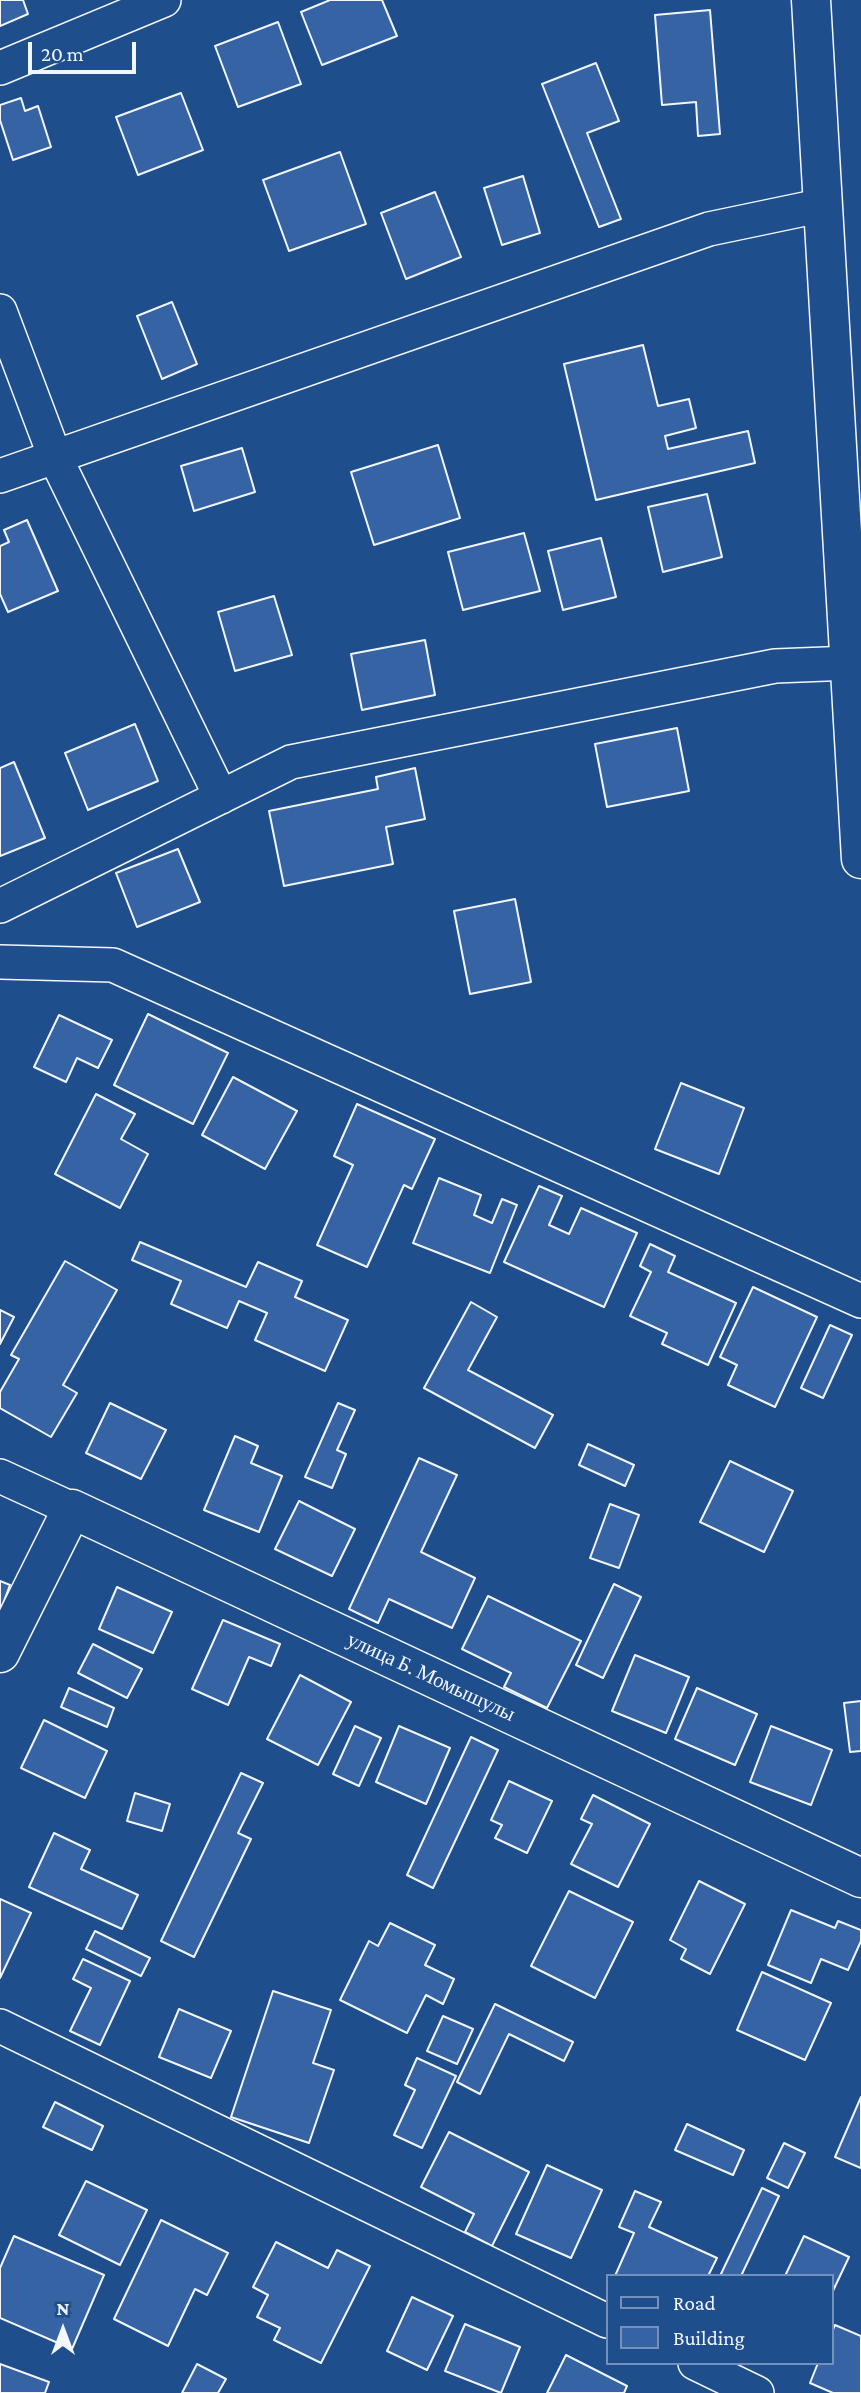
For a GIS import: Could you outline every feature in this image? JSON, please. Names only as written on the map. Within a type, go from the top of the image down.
[{"type":"street","points":[[0,68],[164,0]]},
{"type":"street","points":[[811,0],[861,859]]},
{"type":"street","points":[[0,476],[709,229],[824,205]]},
{"type":"street","points":[[0,311],[55,457],[220,797]]},
{"type":"street","points":[[0,906],[291,762],[775,666],[851,663]]},
{"type":"street","points":[[0,962],[113,965],[861,1301]]},
{"type":"street","name":"улица Б. Момышулы","points":[[0,1476],[861,1878]]},
{"type":"street","points":[[0,1653],[72,1509]]},
{"type":"street","points":[[0,2026],[606,2320]]},
{"type":"street","points":[[699,2365],[757,2393]]},
{"type":"building","points":[[0,0],[23,0],[28,14],[0,26]]},
{"type":"building","points":[[330,0],[382,0],[397,36],[322,65],[301,12]]},
{"type":"building","points":[[710,10],[720,134],[698,136],[696,102],[662,105],[655,15]]},
{"type":"building","points":[[278,22],[301,84],[238,107],[215,46]]},
{"type":"building","points":[[596,63],[619,121],[587,133],[621,219],[599,227],[542,84]]},
{"type":"building","points":[[181,93],[203,150],[138,175],[116,117]]},
{"type":"building","points":[[21,98],[25,111],[38,106],[51,147],[13,160],[0,120],[0,105]]},
{"type":"building","points":[[340,152],[366,224],[289,251],[263,180]]},
{"type":"building","points":[[523,176],[540,233],[502,245],[484,188]]},
{"type":"building","points":[[435,192],[461,257],[406,279],[381,213]]},
{"type":"building","points":[[172,302],[197,364],[162,379],[137,316]]},
{"type":"building","points":[[643,345],[658,406],[689,399],[696,428],[665,436],[668,449],[748,431],[755,463],[596,500],[564,364]]},
{"type":"building","points":[[438,445],[460,518],[374,545],[351,472]]},
{"type":"building","points":[[242,448],[255,492],[194,511],[181,466]]},
{"type":"building","points":[[707,494],[722,557],[663,572],[648,507]]},
{"type":"building","points":[[27,520],[58,591],[8,612],[0,594],[0,546],[9,542],[4,530]]},
{"type":"building","points":[[524,533],[540,591],[463,610],[448,552]]},
{"type":"building","points":[[601,538],[616,597],[563,610],[548,551]]},
{"type":"building","points":[[274,596],[292,655],[235,671],[218,612]]},
{"type":"building","points":[[425,640],[435,695],[362,710],[351,654]]},
{"type":"building","points":[[135,724],[158,781],[88,810],[65,753]]},
{"type":"building","points":[[677,728],[689,791],[607,807],[595,744]]},
{"type":"building","points":[[14,762],[45,838],[0,856],[0,768]]},
{"type":"building","points":[[415,768],[425,819],[386,827],[393,864],[284,886],[269,811],[378,789],[376,777]]},
{"type":"building","points":[[178,849],[200,902],[137,927],[116,873]]},
{"type":"building","points":[[515,899],[531,982],[470,994],[454,911]]},
{"type":"building","points":[[148,1014],[228,1053],[193,1124],[114,1085]]},
{"type":"building","points":[[59,1015],[112,1040],[98,1068],[77,1058],[66,1082],[34,1067]]},
{"type":"building","points":[[233,1077],[297,1111],[265,1169],[202,1135]]},
{"type":"building","points":[[681,1083],[744,1108],[719,1174],[655,1149]]},
{"type":"building","points":[[96,1094],[135,1114],[121,1139],[148,1154],[120,1208],[55,1174]]},
{"type":"building","points":[[357,1104],[435,1139],[412,1189],[404,1185],[367,1267],[317,1245],[353,1165],[334,1156]]},
{"type":"building","points":[[439,1178],[481,1195],[474,1215],[492,1223],[502,1199],[517,1205],[490,1273],[413,1243]]},
{"type":"building","points":[[539,1186],[562,1196],[549,1225],[569,1234],[581,1208],[637,1233],[604,1307],[504,1262]]},
{"type":"building","points":[[140,1242],[246,1287],[258,1262],[302,1281],[295,1297],[348,1320],[325,1371],[255,1340],[267,1313],[239,1301],[227,1328],[171,1304],[181,1281],[132,1260]]},
{"type":"building","points":[[650,1244],[675,1256],[668,1272],[736,1303],[708,1365],[662,1344],[667,1333],[630,1316],[651,1272],[640,1266]]},
{"type":"building","points":[[65,1261],[117,1290],[63,1385],[77,1393],[51,1437],[0,1408],[0,1392],[19,1359],[11,1355]]},
{"type":"building","points":[[753,1287],[817,1317],[775,1407],[728,1385],[737,1365],[720,1357]]},
{"type":"building","points":[[471,1302],[497,1317],[468,1370],[553,1415],[535,1448],[424,1388]]},
{"type":"building","points":[[0,1310],[14,1317],[0,1344]]},
{"type":"building","points":[[830,1325],[852,1335],[823,1398],[801,1388]]},
{"type":"building","points":[[110,1403],[166,1430],[141,1479],[86,1453]]},
{"type":"building","points":[[338,1403],[355,1410],[337,1450],[346,1454],[332,1488],[305,1477]]},
{"type":"building","points":[[235,1436],[258,1446],[251,1463],[282,1476],[259,1532],[204,1510]]},
{"type":"building","points":[[588,1444],[634,1465],[625,1486],[579,1465]]},
{"type":"building","points":[[419,1458],[457,1475],[421,1552],[475,1578],[452,1628],[389,1599],[378,1623],[349,1609]]},
{"type":"building","points":[[730,1461],[793,1491],[764,1552],[700,1522]]},
{"type":"building","points":[[299,1501],[355,1529],[332,1576],[275,1549]]},
{"type":"building","points":[[610,1504],[639,1515],[619,1568],[590,1558]]},
{"type":"building","points":[[0,1581],[10,1585],[1,1609],[0,1608]]},
{"type":"building","points":[[614,1584],[641,1597],[603,1678],[576,1665]]},
{"type":"building","points":[[117,1587],[172,1612],[153,1653],[99,1629]]},
{"type":"building","points":[[488,1596],[581,1641],[547,1708],[504,1687],[511,1673],[462,1649]]},
{"type":"building","points":[[223,1620],[280,1644],[271,1666],[249,1657],[228,1705],[192,1689]]},
{"type":"building","points":[[93,1644],[142,1669],[127,1698],[78,1673]]},
{"type":"building","points":[[635,1655],[689,1677],[666,1733],[612,1711]]},
{"type":"building","points":[[300,1675],[351,1702],[318,1765],[267,1739]]},
{"type":"building","points":[[69,1688],[114,1708],[107,1727],[61,1707]]},
{"type":"building","points":[[697,1688],[757,1714],[735,1765],[675,1739]]},
{"type":"building","points":[[861,1701],[861,1751],[850,1752],[844,1703]]},
{"type":"building","points":[[44,1720],[107,1751],[85,1798],[21,1768]]},
{"type":"building","points":[[355,1726],[381,1738],[359,1786],[333,1774]]},
{"type":"building","points":[[399,1726],[450,1748],[426,1804],[376,1782]]},
{"type":"building","points":[[771,1726],[832,1750],[811,1805],[750,1782]]},
{"type":"building","points":[[471,1737],[498,1750],[433,1888],[407,1875]]},
{"type":"building","points":[[241,1773],[263,1783],[238,1833],[251,1839],[194,1957],[161,1941]]},
{"type":"building","points":[[509,1781],[552,1801],[527,1853],[495,1838],[502,1825],[491,1820]]},
{"type":"building","points":[[135,1793],[170,1804],[162,1831],[127,1821]]},
{"type":"building","points":[[593,1795],[650,1824],[618,1887],[571,1864],[592,1824],[581,1819]]},
{"type":"building","points":[[54,1833],[90,1850],[81,1869],[138,1895],[122,1929],[29,1887]]},
{"type":"building","points":[[699,1881],[745,1904],[710,1974],[681,1959],[686,1949],[670,1940]]},
{"type":"building","points":[[569,1891],[633,1922],[595,1998],[531,1966]]},
{"type":"building","points":[[0,1899],[31,1913],[0,1978]]},
{"type":"building","points":[[791,1910],[835,1928],[838,1921],[861,1930],[861,1941],[848,1970],[821,1959],[811,1983],[768,1965]]},
{"type":"building","points":[[390,1923],[435,1945],[425,1965],[454,1979],[443,2004],[426,1995],[407,2033],[340,2000],[369,1941],[378,1946]]},
{"type":"building","points":[[95,1931],[150,1958],[141,1976],[86,1949]]},
{"type":"building","points":[[83,1959],[130,1981],[100,2045],[70,2031],[91,1988],[73,1979]]},
{"type":"building","points":[[762,1972],[831,2003],[805,2060],[737,2030]]},
{"type":"building","points":[[273,1991],[331,2010],[313,2063],[334,2070],[309,2143],[231,2117]]},
{"type":"building","points":[[495,2004],[573,2042],[564,2061],[509,2034],[480,2094],[457,2082]]},
{"type":"building","points":[[179,2009],[231,2031],[211,2078],[159,2057]]},
{"type":"building","points":[[443,2016],[473,2029],[457,2064],[427,2051]]},
{"type":"building","points":[[417,2058],[456,2076],[422,2148],[394,2135],[415,2090],[405,2085]]},
{"type":"building","points":[[861,2097],[861,2168],[835,2157]]},
{"type":"building","points":[[55,2102],[103,2126],[92,2150],[43,2127]]},
{"type":"building","points":[[687,2124],[744,2150],[733,2175],[675,2150]]},
{"type":"building","points":[[449,2132],[529,2172],[492,2246],[465,2232],[474,2214],[421,2187]]},
{"type":"building","points":[[784,2143],[805,2153],[788,2188],[767,2178]]},
{"type":"building","points":[[547,2165],[602,2190],[571,2258],[516,2234]]},
{"type":"building","points":[[86,2181],[147,2210],[120,2265],[59,2235]]},
{"type":"building","points":[[762,2188],[779,2196],[742,2274],[721,2274]]},
{"type":"building","points":[[635,2191],[661,2202],[649,2227],[717,2258],[709,2274],[616,2274],[634,2233],[619,2227]]},
{"type":"building","points":[[161,2220],[228,2253],[207,2295],[195,2289],[168,2346],[114,2319]]},
{"type":"building","points":[[14,2236],[104,2275],[72,2349],[0,2318],[0,2268]]},
{"type":"building","points":[[804,2236],[849,2257],[833,2291],[833,2274],[786,2274]]},
{"type":"building","points":[[276,2242],[328,2268],[337,2250],[370,2266],[321,2363],[274,2340],[280,2328],[257,2317],[268,2295],[253,2287]]},
{"type":"building","points":[[412,2297],[453,2316],[427,2370],[387,2351]]},
{"type":"building","points":[[465,2324],[520,2347],[501,2393],[445,2371]]},
{"type":"building","points":[[835,2325],[861,2336],[861,2393],[833,2393],[810,2383],[817,2365],[833,2365]]},
{"type":"building","points":[[566,2355],[627,2386],[624,2393],[547,2393]]},
{"type":"building","points":[[0,2364],[49,2382],[45,2393],[0,2393]]},
{"type":"building","points":[[197,2364],[226,2379],[218,2393],[182,2393]]}]
